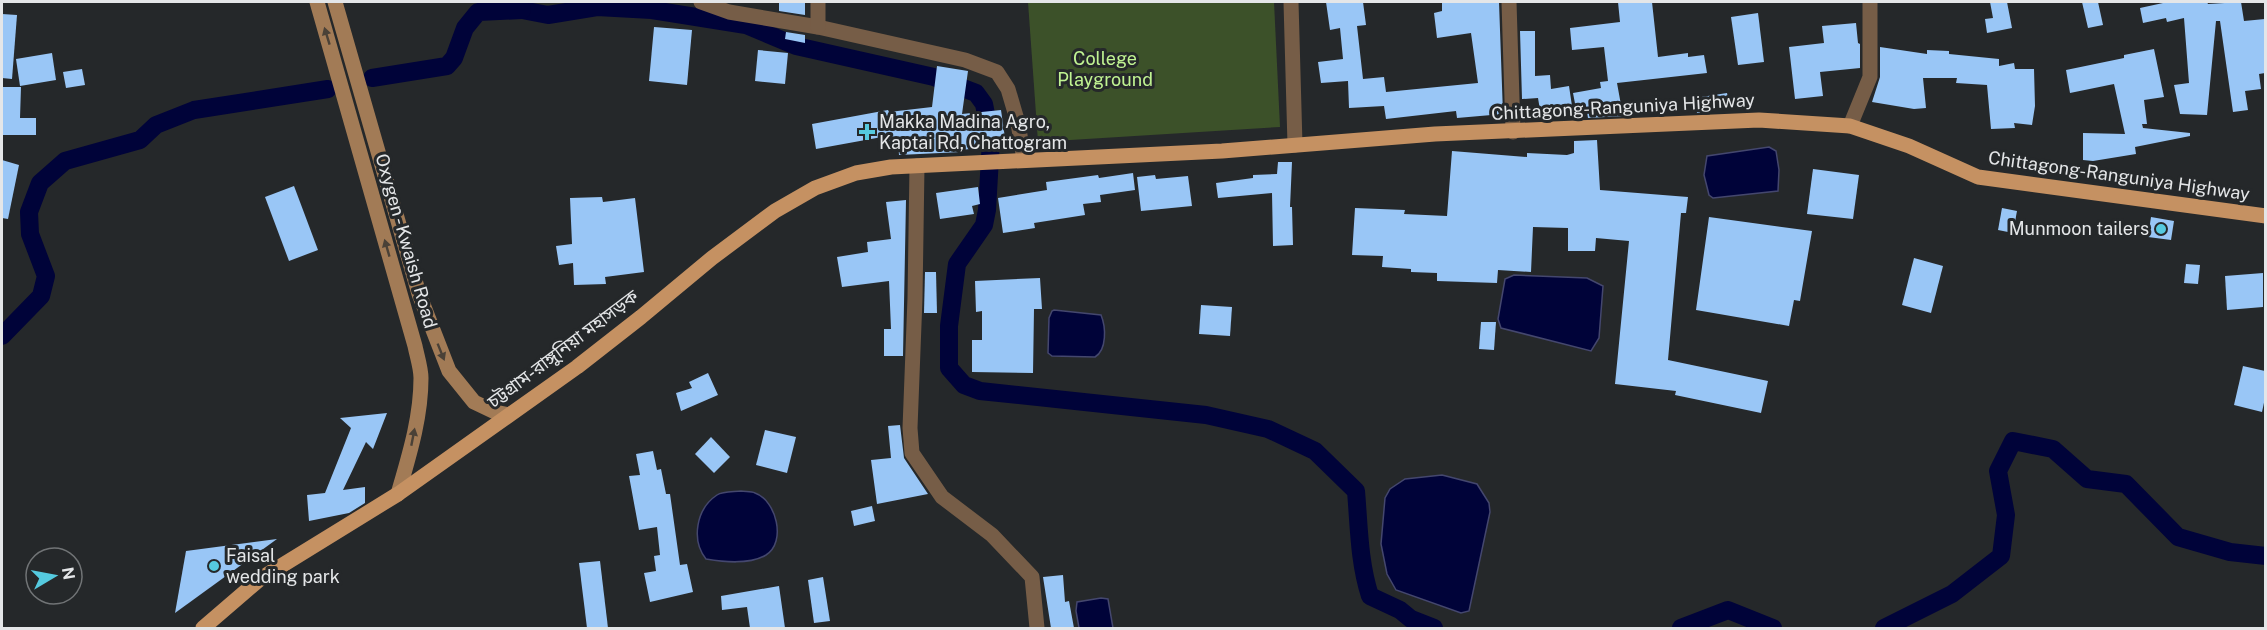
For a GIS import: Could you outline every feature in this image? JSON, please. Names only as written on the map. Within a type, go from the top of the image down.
[{"type":"main road","name":"Oxygen - Kwaish Road","points":[[316,2],[415,346],[421,376],[419,407],[412,447],[398,494]]},
{"type":"main road","name":"Oxygen - Kwaish Road","points":[[335,2],[419,294],[449,371],[474,402],[495,412],[509,415]]},
{"type":"main road","name":"Chittagong-Ranguniya Highway","points":[[970,162],[1222,151],[1435,134],[1759,120],[1850,126],[1909,146],[1978,177],[2265,216]]},
{"type":"main road","name":"চট্টগ্রাম-রাঙ্গুনিয়া মহাসড়ক","points":[[203,628],[260,579],[398,494],[577,367],[712,258],[775,211],[815,188],[856,173],[970,162]]},
{"type":"street","points":[[700,2],[729,12],[818,27],[965,60],[997,72],[1008,89],[1018,123],[1022,160]]},
{"type":"street","points":[[818,2],[818,27]]},
{"type":"street","points":[[1291,2],[1295,145]]},
{"type":"street","points":[[1509,2],[1513,132]]},
{"type":"street","points":[[1850,126],[1870,77],[1870,2]]},
{"type":"street","points":[[916,166],[915,298],[910,428],[912,453],[942,497],[992,535],[1032,577],[1037,628]]},
{"type":"green space","name":"College Playground","points":[[1028,2],[1274,2],[1280,127],[1038,142]]},
{"type":"shaded area","points":[[1769,147],[1776,151],[1779,170],[1778,191],[1713,198],[1709,195],[1704,175],[1707,156]]},
{"type":"shaded area","points":[[1514,275],[1587,278],[1603,286],[1599,338],[1591,351],[1501,328],[1498,319],[1505,279]]},
{"type":"shaded area","points":[[1054,310],[1101,315],[1104,338],[1099,354],[1095,357],[1052,356],[1048,353],[1049,318]]},
{"type":"shaded area","points":[[1442,475],[1477,484],[1489,503],[1490,512],[1469,611],[1461,613],[1396,590],[1387,574],[1381,544],[1385,498],[1390,489],[1405,479]]},
{"type":"shaded area","points":[[753,492],[769,504],[777,532],[772,549],[766,555],[752,560],[728,562],[706,559],[698,543],[697,534],[704,508],[719,494]]},
{"type":"shaded area","points":[[1108,599],[1113,628],[1079,628],[1077,602]]},
{"type":"building","points":[[779,2],[805,2],[805,15],[779,11]]},
{"type":"building","points":[[1326,2],[1363,2],[1366,25],[1357,26],[1363,79],[1384,77],[1386,92],[1478,83],[1471,33],[1437,38],[1434,13],[1442,11],[1442,2],[1499,2],[1503,114],[1457,118],[1456,111],[1386,119],[1384,106],[1349,108],[1348,81],[1321,83],[1318,62],[1343,59],[1340,28],[1330,30]]},
{"type":"building","points":[[1618,2],[1652,2],[1658,57],[1688,53],[1688,57],[1704,55],[1707,73],[1617,83],[1623,116],[1588,118],[1587,112],[1577,114],[1573,93],[1601,88],[1600,82],[1608,81],[1604,47],[1572,50],[1570,28],[1620,22]]},
{"type":"building","points":[[1990,2],[2007,2],[2012,28],[1987,33],[1985,19],[1993,18]]},
{"type":"building","points":[[2082,2],[2098,2],[2103,25],[2088,28]]},
{"type":"building","points":[[2163,2],[2207,2],[2208,4],[2241,2],[2244,21],[2265,19],[2265,73],[2259,74],[2261,89],[2245,91],[2248,110],[2233,112],[2220,21],[2216,21],[2207,115],[2180,114],[2174,85],[2189,83],[2184,18],[2167,22],[2166,18],[2143,23],[2140,8]]},
{"type":"building","points":[[1758,13],[1764,62],[1738,65],[1731,17]]},
{"type":"building","points":[[2,14],[17,15],[12,79],[2,78]]},
{"type":"building","points":[[1856,23],[1860,44],[1860,68],[1820,72],[1823,96],[1795,99],[1789,47],[1824,43],[1822,26]]},
{"type":"building","points":[[654,27],[692,30],[687,85],[649,81]]},
{"type":"building","points":[[1520,31],[1535,31],[1535,76],[1550,75],[1551,89],[1569,86],[1572,106],[1540,110],[1538,98],[1522,99]]},
{"type":"building","points":[[786,32],[805,35],[805,43],[785,39]]},
{"type":"building","points":[[1880,47],[1927,54],[1927,50],[1949,51],[1949,54],[1999,59],[1999,66],[2014,63],[2015,69],[2034,69],[2035,106],[2032,125],[2014,123],[2015,128],[1991,129],[1987,85],[1956,83],[1957,78],[1923,78],[1926,108],[1914,109],[1872,102],[1880,77]]},
{"type":"building","points":[[2154,49],[2164,97],[2144,100],[2147,124],[2142,124],[2143,128],[2190,133],[2190,136],[2135,147],[2136,154],[2093,161],[2083,160],[2083,133],[2125,134],[2114,84],[2070,93],[2066,70]]},
{"type":"building","points":[[758,50],[788,53],[785,84],[755,81]]},
{"type":"building","points":[[52,53],[56,80],[20,86],[16,59]]},
{"type":"building","points":[[937,66],[968,71],[962,114],[1001,110],[1006,145],[961,150],[961,152],[899,155],[898,140],[882,142],[882,137],[816,149],[812,124],[888,110],[889,112],[932,107]]},
{"type":"building","points":[[82,69],[85,85],[66,88],[63,72]]},
{"type":"building","points":[[2,87],[21,87],[20,118],[36,118],[36,135],[2,135]]},
{"type":"building","points":[[1727,93],[1730,108],[1697,113],[1695,98]]},
{"type":"building","points":[[1597,140],[1600,190],[1688,197],[1686,213],[1681,213],[1668,360],[1768,381],[1761,413],[1675,395],[1676,391],[1615,384],[1629,241],[1596,238],[1595,251],[1568,251],[1568,228],[1533,227],[1531,272],[1498,270],[1497,283],[1437,281],[1437,273],[1411,272],[1411,269],[1382,267],[1383,256],[1352,255],[1355,208],[1405,210],[1404,214],[1447,216],[1452,151],[1527,157],[1527,153],[1567,155],[1574,153],[1574,141]]},
{"type":"building","points":[[2,160],[19,165],[8,219],[2,218]]},
{"type":"building","points":[[1278,162],[1292,162],[1290,207],[1292,207],[1293,245],[1273,246],[1272,193],[1218,198],[1216,183],[1253,178],[1253,175],[1277,174]]},
{"type":"building","points":[[1813,169],[1859,175],[1853,219],[1807,214]]},
{"type":"building","points":[[1133,173],[1135,190],[1100,195],[1101,202],[1083,204],[1085,215],[1034,223],[1035,228],[1003,233],[998,198],[1047,190],[1046,182]]},
{"type":"building","points":[[1155,175],[1156,179],[1188,176],[1192,206],[1141,211],[1137,177]]},
{"type":"building","points":[[294,186],[318,250],[289,261],[265,197]]},
{"type":"building","points":[[978,187],[980,204],[972,206],[974,214],[940,219],[936,193]]},
{"type":"building","points":[[602,197],[603,202],[635,198],[644,272],[605,277],[606,284],[574,285],[573,263],[559,265],[556,246],[572,244],[570,198]]},
{"type":"building","points":[[906,200],[903,356],[884,356],[884,329],[891,329],[889,281],[842,287],[837,257],[868,252],[867,242],[891,239],[886,202]]},
{"type":"building","points":[[2002,208],[2017,211],[2013,233],[1998,230]]},
{"type":"building","points":[[1709,217],[1812,231],[1800,301],[1794,300],[1789,326],[1696,310]]},
{"type":"building","name":"Munmoon tailers","points":[[2151,217],[2174,221],[2171,240],[2148,237]]},
{"type":"building","points":[[1914,258],[1943,266],[1931,313],[1902,305]]},
{"type":"building","points":[[2186,264],[2200,265],[2198,284],[2184,283]]},
{"type":"building","points":[[925,272],[936,272],[937,313],[924,313]]},
{"type":"building","points":[[2263,273],[2263,307],[2227,310],[2225,276]]},
{"type":"building","points":[[1040,278],[1042,309],[1034,309],[1033,373],[972,372],[972,340],[982,340],[982,311],[976,312],[975,281]]},
{"type":"building","points":[[1201,305],[1232,307],[1230,336],[1199,334]]},
{"type":"building","points":[[1481,322],[1496,322],[1494,350],[1479,349]]},
{"type":"building","points":[[2243,366],[2265,371],[2265,398],[2262,412],[2234,405]]},
{"type":"building","points":[[708,373],[718,395],[681,411],[676,393],[692,388],[689,382]]},
{"type":"building","points":[[387,413],[373,449],[366,442],[343,490],[365,487],[365,503],[349,513],[309,521],[307,495],[325,493],[351,428],[340,418]]},
{"type":"building","points":[[900,425],[904,458],[928,494],[877,504],[871,460],[891,458],[888,426]]},
{"type":"building","points":[[765,430],[796,437],[787,473],[756,465]]},
{"type":"building","points":[[711,437],[730,457],[714,473],[695,454]]},
{"type":"building","points":[[653,451],[657,470],[661,469],[666,494],[670,494],[680,565],[687,564],[693,592],[650,602],[644,573],[656,571],[654,556],[660,555],[657,527],[639,530],[629,476],[640,475],[636,454]]},
{"type":"building","points":[[872,506],[875,521],[854,526],[851,511]]},
{"type":"building","points":[[277,539],[175,613],[186,551]]},
{"type":"building","points":[[600,561],[608,628],[587,628],[579,563]]},
{"type":"building","points":[[1063,575],[1065,602],[1069,601],[1074,628],[1051,628],[1043,577]]},
{"type":"building","points":[[823,577],[830,621],[814,623],[808,580]]},
{"type":"building","points":[[779,586],[785,628],[750,628],[747,607],[722,610],[721,596]]},
{"type":"waterway","points":[[519,2],[522,10],[548,15],[597,7],[652,10],[746,25],[796,46],[934,77],[976,93],[984,104],[991,140],[987,210],[984,225],[957,264],[949,326],[949,368],[964,385],[980,391],[1206,415],[1268,429],[1315,451],[1356,491],[1362,557],[1370,596],[1400,610],[1411,619],[1434,628]]},
{"type":"waterway","points":[[372,78],[447,66],[454,58],[465,28],[478,12],[522,10]]},
{"type":"waterway","points":[[2,336],[41,296],[46,276],[30,234],[29,212],[40,183],[65,161],[140,140],[156,125],[194,110],[328,89]]},
{"type":"waterway","points":[[1884,628],[1952,594],[2001,556],[2006,515],[1998,471],[2013,441],[2053,449],[2087,479],[2126,484],[2178,537],[2230,552],[2266,556]]},
{"type":"waterway","points":[[1681,628],[1728,610],[1773,628]]},
{"type":"place","name":"Makka Madina Agro, Kaptai Rd, Chattogram","points":[[867,132]]},
{"type":"place","name":"Munmoon tailers","points":[[2161,229]]},
{"type":"place","name":"Faisal wedding park","points":[[214,566]]}]
